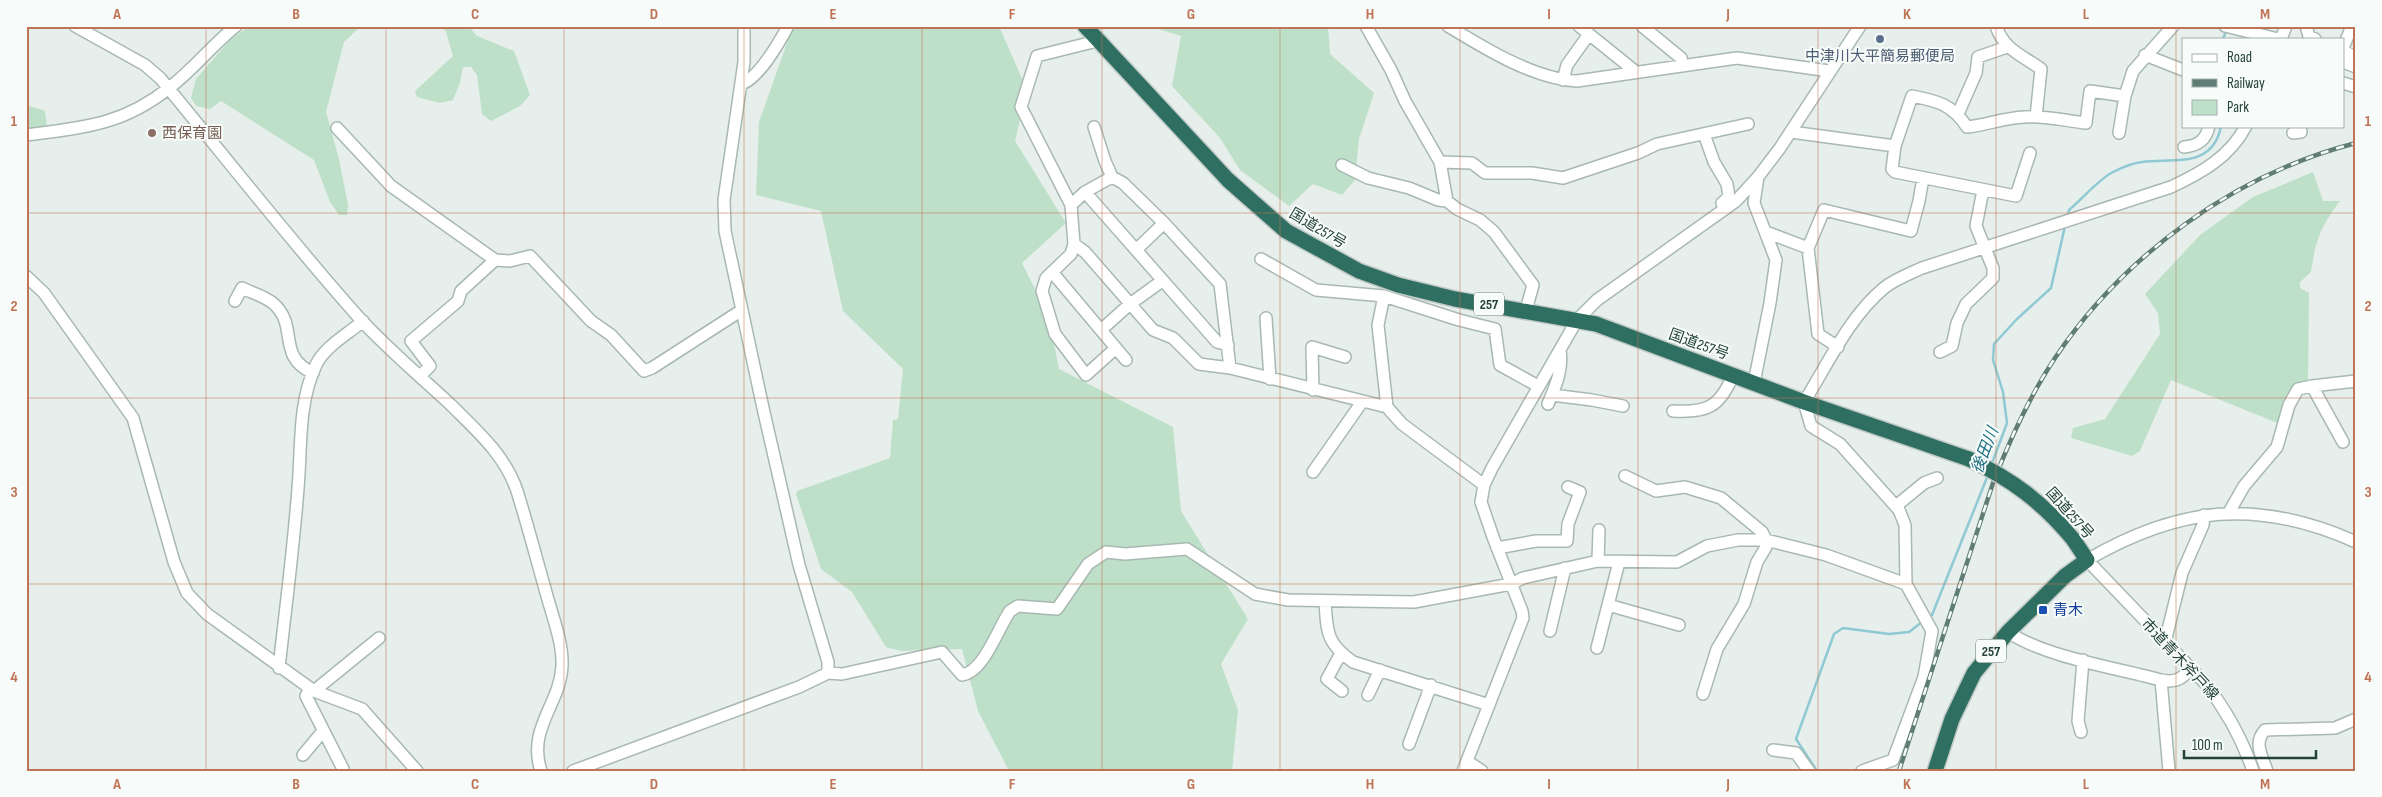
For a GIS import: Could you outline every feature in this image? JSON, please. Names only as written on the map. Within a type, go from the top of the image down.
[{"type":"highway","name":"国道257号","points":[[1085,26],[1228,180],[1286,231],[1352,268],[1398,285],[1454,298],[1596,324],[1804,402],[1969,459],[1994,471],[2036,500],[2073,539],[2087,560],[2065,576],[2008,632],[1974,673],[1962,696],[1935,771]]},
{"type":"street","points":[[75,26],[145,65],[160,78],[362,321],[495,450],[511,476],[516,489],[562,656],[561,675],[538,735],[537,747],[541,771]]},
{"type":"street","points":[[26,135],[88,127],[117,119],[169,88],[236,26]]},
{"type":"street","points":[[744,26],[744,62],[724,200],[728,251],[800,565],[828,662],[828,673]]},
{"type":"street","points":[[741,84],[750,82],[782,38],[788,26]]},
{"type":"street","points":[[1366,26],[1391,70],[1405,101],[1440,162],[1447,201]]},
{"type":"street","points":[[1448,26],[1461,29],[1528,69],[1563,80],[1577,81],[1737,58],[1829,71]]},
{"type":"street","points":[[1579,26],[1636,72]]},
{"type":"street","points":[[1642,26],[1681,58],[1683,66]]},
{"type":"street","points":[[1482,771],[1465,766],[1523,618],[1481,502],[1484,485],[1538,386],[1577,320],[1598,300],[1736,201],[1758,177],[1791,132],[1860,26]]},
{"type":"street","points":[[1996,26],[2007,47],[2014,54],[2041,69],[2036,117]]},
{"type":"street","points":[[2118,134],[2125,96],[2133,71],[2145,55],[2173,26]]},
{"type":"street","points":[[2280,38],[2286,26]]},
{"type":"street","points":[[2306,26],[2308,36],[2313,38]]},
{"type":"street","points":[[2344,47],[2352,26]]},
{"type":"street","points":[[2228,27],[2276,38]]},
{"type":"street","points":[[1563,80],[1567,66],[1589,34]]},
{"type":"street","points":[[1097,40],[1037,56],[1021,107],[1071,205],[1074,244],[1071,254],[1046,278],[1042,291],[1055,334],[1086,375],[1116,348]]},
{"type":"street","points":[[1958,114],[1976,73],[1978,57],[2007,47]]},
{"type":"street","points":[[2344,51],[2356,57]]},
{"type":"street","points":[[2145,55],[2182,70]]},
{"type":"street","points":[[2344,62],[2356,67]]},
{"type":"street","points":[[2344,83],[2356,87]]},
{"type":"street","points":[[2030,153],[2016,196],[1895,172],[1892,169],[1895,146],[1912,96],[1935,101],[1958,114],[1967,127],[1988,125],[2004,120],[2036,117],[2086,123],[2090,91],[2125,96]]},
{"type":"street","points":[[1440,162],[1472,163],[1485,173],[1532,173],[1563,178],[1638,153],[1657,144],[1748,124]]},
{"type":"street","points":[[1094,127],[1112,177],[1123,183],[1220,284],[1230,368]]},
{"type":"street","points":[[337,128],[392,186],[495,260],[510,261],[530,256],[591,321],[611,335],[644,371],[652,368],[742,310]]},
{"type":"street","points":[[2184,147],[2194,146],[2202,142],[2208,128]]},
{"type":"street","points":[[1862,771],[1893,760],[1924,677],[1932,631],[1906,584],[1905,526],[1896,506],[1840,444],[1811,426],[1804,402],[1857,316],[1885,287],[1900,277],[1922,268],[2171,187],[2208,168],[2225,154],[2241,136],[2245,128]]},
{"type":"street","points":[[1791,132],[1895,146]]},
{"type":"street","points":[[1704,134],[1714,162],[1729,191],[1729,197],[1722,203],[1724,210]]},
{"type":"street","points":[[1342,165],[1368,178],[1409,188],[1438,200],[1447,201],[1457,210],[1480,220],[1494,232],[1533,285],[1526,310]]},
{"type":"street","points":[[1071,205],[1085,192],[1112,177]]},
{"type":"street","points":[[1754,383],[1770,303],[1776,260],[1754,203],[1758,177]]},
{"type":"street","points":[[1838,347],[1818,334],[1808,248],[1824,210],[1911,231],[1923,178]]},
{"type":"street","points":[[1940,352],[1952,346],[1957,323],[1966,304],[1992,278],[1992,268],[1983,249],[1976,226],[1983,190]]},
{"type":"street","points":[[1085,192],[1217,342],[1228,345]]},
{"type":"street","points":[[1136,250],[1164,224]]},
{"type":"street","points":[[1766,232],[1808,248]]},
{"type":"street","points":[[1074,244],[1085,252],[1153,330],[1173,338],[1199,364],[1230,368],[1387,407]]},
{"type":"street","points":[[1261,259],[1316,290],[1384,296],[1459,320],[1495,329],[1500,365],[1538,386]]},
{"type":"street","points":[[420,376],[430,366],[411,341],[458,301],[461,292],[495,260]]},
{"type":"street","points":[[1052,272],[1126,360]]},
{"type":"street","points":[[26,276],[44,293],[133,418],[174,562],[187,593],[207,614],[279,668],[312,690],[362,709],[417,771]]},
{"type":"street","points":[[1100,330],[1130,304],[1162,281]]},
{"type":"street","points":[[235,301],[242,288],[273,303],[280,310],[287,327],[292,354],[296,362],[302,368],[313,372]]},
{"type":"street","points":[[1384,296],[1378,325],[1387,407],[1402,424],[1484,485]]},
{"type":"street","points":[[1266,318],[1270,379]]},
{"type":"street","points":[[279,668],[299,474],[300,434],[313,372],[321,356],[362,321]]},
{"type":"street","points":[[1313,390],[1312,347],[1346,357]]},
{"type":"street","points":[[1560,350],[1562,362],[1560,376],[1550,400],[1592,400],[1623,406]]},
{"type":"street","points":[[1673,411],[1696,412],[1719,400],[1732,375]]},
{"type":"street","points":[[2228,514],[2244,486],[2277,447],[2289,405],[2298,389],[2356,381]]},
{"type":"street","points":[[2312,386],[2343,442]]},
{"type":"street","points":[[1313,472],[1362,402]]},
{"type":"street","points":[[1625,476],[1656,491],[1684,487],[1720,498],[1762,532],[1766,540],[1766,547],[1757,562],[1744,604],[1717,649],[1703,694]]},
{"type":"street","points":[[1896,506],[1924,484],[1937,478]]},
{"type":"street","points":[[1497,548],[1536,541],[1567,541],[1568,524],[1580,492],[1568,486]]},
{"type":"street","points":[[2164,642],[2182,573],[2203,525],[2204,515]]},
{"type":"street","points":[[2087,560],[2139,532],[2163,524],[2204,515],[2261,515],[2294,520],[2330,531],[2356,542]]},
{"type":"street","points":[[1598,530],[1598,561]]},
{"type":"street","points":[[573,771],[799,687],[828,673],[842,674],[942,652],[962,674],[969,674],[980,664],[1010,611],[1018,606],[1058,609],[1088,564],[1106,552],[1126,554],[1187,548],[1254,594],[1288,600],[1414,602],[1511,584],[1523,578],[1598,561],[1677,562],[1707,546],[1738,540],[1766,540],[1826,555],[1906,584]]},
{"type":"street","name":"市道青木斧戸線","points":[[2087,560],[2222,704],[2246,749],[2253,771]]},
{"type":"street","points":[[1597,648],[1619,562]]},
{"type":"street","points":[[1550,632],[1565,568]]},
{"type":"street","points":[[1325,601],[1330,640],[1341,653],[1353,662],[1431,685],[1489,705]]},
{"type":"street","points":[[1608,605],[1678,625]]},
{"type":"street","points":[[2008,632],[2020,640],[2083,660],[2161,680],[2172,682],[2180,680],[2191,670]]},
{"type":"street","points":[[343,769],[306,696],[379,638]]},
{"type":"street","points":[[1341,653],[1327,679],[1342,691]]},
{"type":"street","points":[[2081,732],[2078,721],[2083,660]]},
{"type":"street","points":[[1368,695],[1380,670]]},
{"type":"street","points":[[2161,680],[2169,771]]},
{"type":"street","points":[[1408,744],[1431,685]]},
{"type":"street","points":[[2267,771],[2258,744],[2259,737],[2265,730],[2335,728],[2356,719]]},
{"type":"street","points":[[303,755],[323,731]]},
{"type":"street","points":[[1773,750],[1796,753],[1809,771]]},
{"type":"green space","points":[[249,26],[361,26],[344,42],[326,112],[339,159],[348,205],[347,215],[339,215],[330,202],[314,160],[221,101],[210,109],[196,106],[191,98],[196,79],[230,40]]},
{"type":"green space","points":[[442,26],[468,26],[477,36],[514,51],[530,95],[520,106],[491,121],[482,114],[477,75],[471,67],[463,67],[460,83],[453,100],[440,103],[417,97],[415,91],[453,56],[446,32]]},
{"type":"green space","points":[[793,26],[999,26],[1027,90],[1015,141],[1066,223],[1022,263],[1049,317],[1059,369],[1173,427],[1181,511],[1248,619],[1221,664],[1238,710],[1232,771],[1009,771],[978,711],[962,649],[901,651],[886,647],[852,592],[821,569],[796,494],[797,491],[890,458],[893,420],[898,419],[903,369],[843,311],[821,211],[756,195],[759,122]]},
{"type":"green space","points":[[1149,26],[1328,26],[1330,54],[1374,93],[1359,139],[1355,180],[1342,195],[1313,184],[1289,206],[1240,170],[1220,138],[1172,86],[1181,36]]},
{"type":"green space","points":[[26,105],[45,111],[47,128],[26,128]]},
{"type":"green space","points":[[2313,172],[2323,201],[2340,201],[2320,234],[2311,272],[2300,282],[2300,288],[2309,293],[2308,381],[2296,384],[2280,424],[2171,380],[2140,451],[2132,456],[2071,438],[2073,428],[2105,419],[2160,334],[2158,313],[2145,294],[2200,235],[2253,197]]},
{"type":"waterway","name":"後田川","points":[[2223,38],[2226,31]]},
{"type":"waterway","name":"後田川","points":[[2068,216],[2069,210],[2096,184],[2113,172],[2138,163],[2190,159],[2201,155],[2210,149],[2217,140],[2220,128]]},
{"type":"waterway","name":"後田川","points":[[1991,466],[2007,423],[2003,392],[1993,360],[1994,344],[2017,319],[2051,288],[2065,226]]},
{"type":"waterway","name":"後田川","points":[[1928,617],[1932,615],[1988,475]]},
{"type":"waterway","name":"後田川","points":[[1817,771],[1796,739],[1834,634],[1843,628],[1889,634],[1909,632],[1922,622]]},
{"type":"railway","points":[[1899,771],[1993,483],[2021,419],[2055,358],[2083,320],[2114,285],[2149,253],[2186,224],[2226,197],[2268,175],[2311,157],[2356,143]]},
{"type":"place","name":"中津川大平簡易郵便局","points":[[1880,39]]},
{"type":"place","name":"西保育園","points":[[152,133]]},
{"type":"place","name":"青木","points":[[2043,610]]}]
